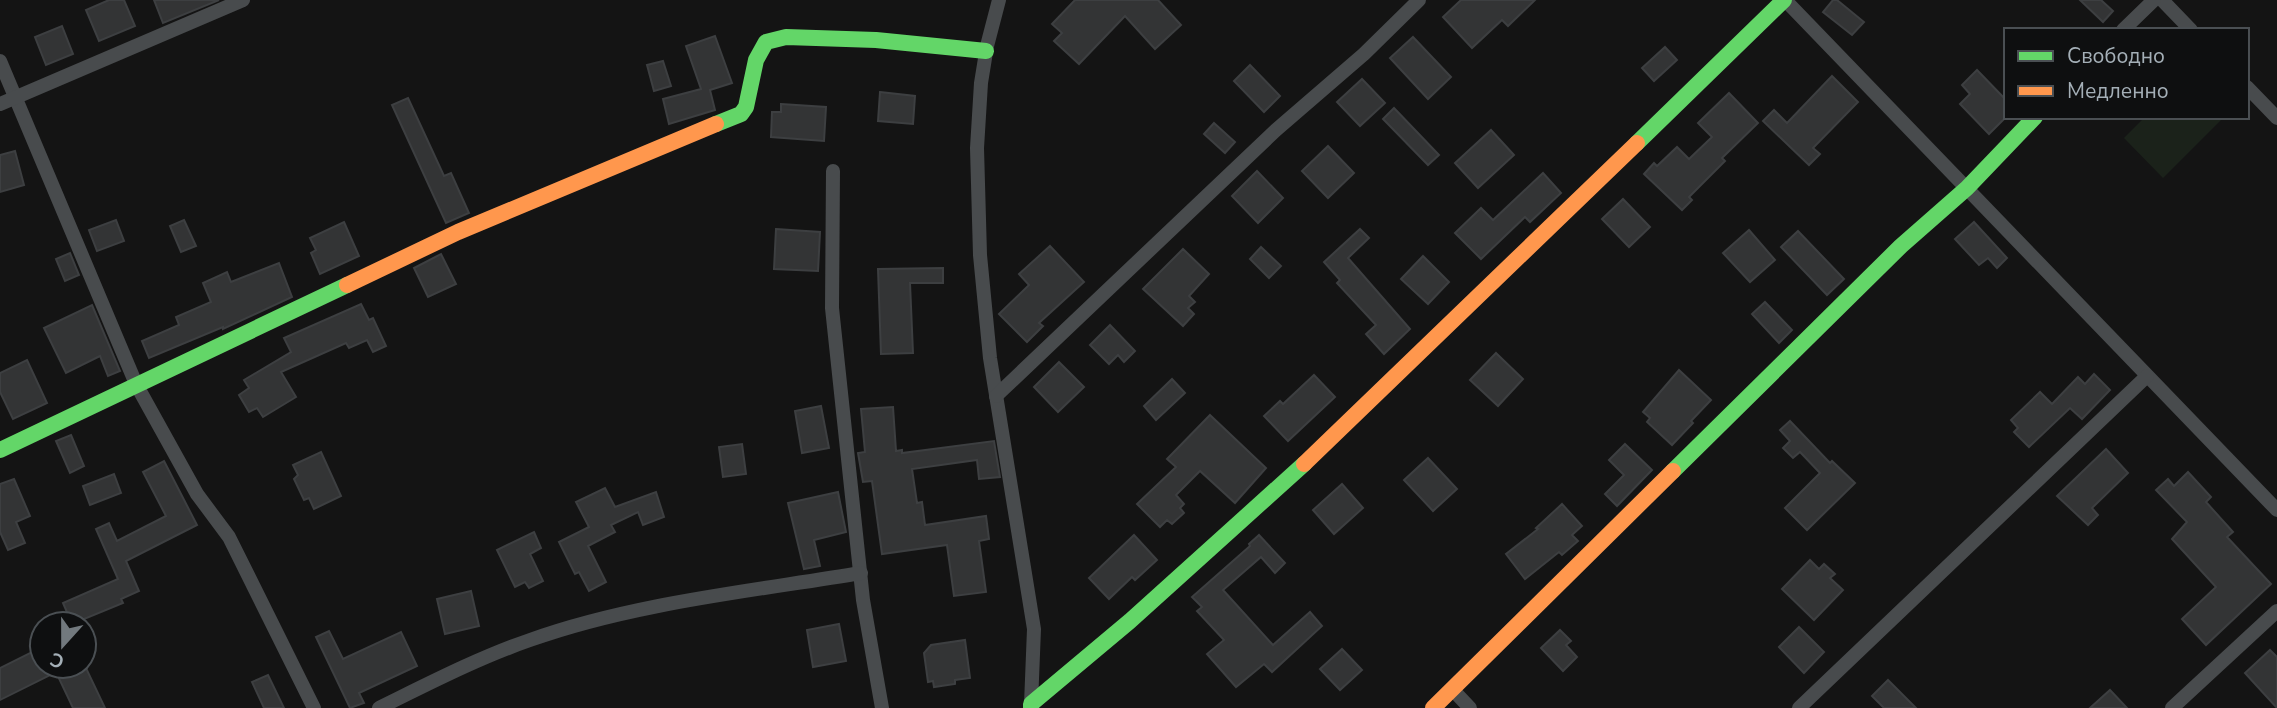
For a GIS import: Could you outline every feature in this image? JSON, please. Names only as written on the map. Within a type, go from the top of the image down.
[{"type":"street","points":[[0,104],[243,0]]},
{"type":"street","points":[[999,0],[981,83],[977,148],[980,256],[990,358],[1034,629],[1031,706]]},
{"type":"street","points":[[996,396],[1276,130],[1364,54],[1419,0]]},
{"type":"street","points":[[1031,706],[1290,477],[1785,0],[2277,510]]},
{"type":"street","points":[[2125,28],[2154,0]]},
{"type":"street","points":[[2162,0],[2189,28]]},
{"type":"street","points":[[0,450],[458,232],[741,114],[746,107],[757,60],[766,42],[786,37],[876,40],[951,50],[986,51]]},
{"type":"street","points":[[0,61],[136,384],[197,494],[229,537],[314,708]]},
{"type":"street","points":[[2249,89],[2277,118]]},
{"type":"street","points":[[1433,708],[1901,246],[1967,188],[2033,119]]},
{"type":"street","points":[[833,171],[832,309],[863,600],[882,708]]},
{"type":"street","points":[[1799,708],[2147,376]]},
{"type":"street","points":[[379,708],[531,639],[631,611],[861,573]]},
{"type":"street","points":[[2172,708],[2277,611]]},
{"type":"street","points":[[1452,690],[1470,708]]},
{"type":"shaded area","points":[[2143,119],[2222,119],[2163,178],[2124,138]]},
{"type":"building","points":[[109,0],[124,0],[135,26],[99,41],[86,10]]},
{"type":"building","points":[[154,0],[219,0],[163,23]]},
{"type":"building","points":[[1075,0],[1158,0],[1181,25],[1155,49],[1125,16],[1079,64],[1054,41],[1062,33],[1052,24]]},
{"type":"building","points":[[1461,0],[1535,0],[1508,26],[1502,20],[1472,48],[1443,17]]},
{"type":"building","points":[[1833,0],[1837,0],[1864,22],[1852,35],[1823,12]]},
{"type":"building","points":[[2080,0],[2101,0],[2113,11],[2103,22]]},
{"type":"building","points":[[62,26],[73,54],[46,65],[35,37]]},
{"type":"building","points":[[715,36],[732,83],[710,90],[715,110],[669,124],[663,99],[701,89],[686,46]]},
{"type":"building","points":[[1413,37],[1451,77],[1428,99],[1390,58]]},
{"type":"building","points":[[1665,47],[1677,60],[1654,81],[1642,68]]},
{"type":"building","points":[[663,61],[671,86],[654,91],[647,65]]},
{"type":"building","points":[[1250,65],[1280,96],[1264,112],[1234,81]]},
{"type":"building","points":[[1977,70],[2004,98],[2004,119],[1989,134],[1960,104],[1970,94],[1962,85]]},
{"type":"building","points":[[1832,76],[1858,102],[1813,148],[1820,154],[1809,165],[1763,121],[1774,110],[1787,123]]},
{"type":"building","points":[[1362,79],[1385,103],[1360,126],[1337,102]]},
{"type":"building","points":[[880,92],[915,96],[913,124],[878,121]]},
{"type":"building","points":[[1729,93],[1758,123],[1722,158],[1725,161],[1689,197],[1692,200],[1682,210],[1644,174],[1654,163],[1657,166],[1677,147],[1689,159],[1712,137],[1698,123]]},
{"type":"building","points":[[408,98],[444,176],[451,173],[469,213],[446,223],[392,105]]},
{"type":"building","points":[[781,104],[826,107],[824,141],[771,137],[772,112],[781,112]]},
{"type":"building","points":[[1394,108],[1439,155],[1428,165],[1383,119]]},
{"type":"building","points":[[1214,123],[1235,142],[1225,153],[1204,134]]},
{"type":"building","points":[[1491,130],[1514,155],[1478,188],[1455,163]]},
{"type":"building","points":[[1328,146],[1354,173],[1328,198],[1302,171]]},
{"type":"building","points":[[15,151],[24,185],[0,192],[0,155]]},
{"type":"building","points":[[1257,171],[1283,198],[1258,223],[1232,196]]},
{"type":"building","points":[[1543,173],[1561,193],[1530,222],[1525,217],[1481,259],[1455,233],[1481,208],[1493,220]]},
{"type":"building","points":[[1623,199],[1650,227],[1629,247],[1602,219]]},
{"type":"building","points":[[116,220],[124,241],[97,251],[89,230]]},
{"type":"building","points":[[184,220],[196,246],[181,252],[170,226]]},
{"type":"building","points":[[344,222],[359,256],[320,274],[311,253],[316,250],[310,238]]},
{"type":"building","points":[[1974,222],[2007,258],[1997,268],[1988,258],[1979,265],[1955,239]]},
{"type":"building","points":[[776,229],[820,232],[818,271],[774,269]]},
{"type":"building","points":[[1360,229],[1369,238],[1348,258],[1410,329],[1384,354],[1366,334],[1376,325],[1337,283],[1340,280],[1324,262]]},
{"type":"building","points":[[1749,230],[1775,260],[1750,282],[1723,253]]},
{"type":"building","points":[[1798,231],[1844,279],[1827,295],[1781,247]]},
{"type":"building","points":[[1050,246],[1084,282],[1039,323],[1043,326],[1027,342],[999,314],[1029,285],[1019,274]]},
{"type":"building","points":[[1261,247],[1281,266],[1269,278],[1250,259]]},
{"type":"building","points":[[1183,249],[1209,274],[1189,296],[1195,302],[1188,308],[1194,314],[1183,326],[1143,289]]},
{"type":"building","points":[[70,253],[79,275],[65,281],[56,259]]},
{"type":"building","points":[[441,254],[456,284],[428,297],[414,268]]},
{"type":"building","points":[[1423,256],[1449,282],[1428,304],[1401,279]]},
{"type":"building","points":[[279,263],[292,297],[223,329],[149,358],[142,341],[179,325],[176,317],[211,302],[203,283],[227,272],[231,282]]},
{"type":"building","points":[[943,268],[943,283],[910,283],[913,353],[881,354],[878,269]]},
{"type":"building","points":[[1765,302],[1792,330],[1779,343],[1752,314]]},
{"type":"building","points":[[361,304],[369,320],[373,318],[386,346],[373,352],[367,340],[349,348],[346,343],[281,372],[296,397],[263,417],[257,408],[249,412],[239,395],[249,388],[244,380],[291,352],[284,338]]},
{"type":"building","points":[[92,305],[120,371],[108,376],[100,356],[66,373],[44,328]]},
{"type":"building","points":[[1110,325],[1135,351],[1124,362],[1118,355],[1109,364],[1090,345]]},
{"type":"building","points":[[1496,353],[1523,379],[1498,406],[1470,380]]},
{"type":"building","points":[[27,360],[47,403],[13,419],[0,392],[0,373]]},
{"type":"building","points":[[1059,362],[1084,387],[1058,412],[1034,387]]},
{"type":"building","points":[[1679,370],[1711,400],[1672,445],[1647,422],[1650,418],[1643,412]]},
{"type":"building","points":[[2094,374],[2110,390],[2082,419],[2070,408],[2029,447],[2014,432],[2018,428],[2011,420],[2040,392],[2052,404],[2078,377],[2085,384]]},
{"type":"building","points":[[1314,375],[1335,397],[1288,441],[1264,416],[1280,401],[1283,404]]},
{"type":"building","points":[[1172,379],[1185,393],[1156,420],[1144,406]]},
{"type":"building","points":[[821,406],[829,448],[802,453],[795,411]]},
{"type":"building","points":[[893,407],[896,451],[902,450],[902,453],[994,441],[1000,477],[979,479],[977,460],[912,469],[917,503],[922,502],[925,525],[986,516],[989,539],[979,541],[986,592],[954,596],[947,545],[882,554],[872,481],[863,482],[858,453],[865,452],[861,409]]},
{"type":"building","points":[[1210,415],[1266,468],[1235,503],[1200,471],[1176,495],[1184,504],[1180,508],[1184,513],[1172,524],[1167,520],[1160,527],[1137,504],[1176,467],[1167,459]]},
{"type":"building","points":[[1790,421],[1830,463],[1832,461],[1855,483],[1807,530],[1785,508],[1820,473],[1800,452],[1793,458],[1783,448],[1790,441],[1780,430]]},
{"type":"building","points":[[71,435],[84,466],[70,473],[56,441]]},
{"type":"building","points":[[742,444],[746,474],[723,477],[719,447]]},
{"type":"building","points":[[1625,444],[1652,470],[1617,506],[1605,494],[1624,475],[1609,460]]},
{"type":"building","points":[[2106,449],[2128,473],[2092,508],[2098,515],[2088,525],[2057,496]]},
{"type":"building","points":[[321,452],[341,496],[314,509],[309,498],[304,500],[294,479],[298,475],[293,465]]},
{"type":"building","points":[[1428,458],[1457,489],[1433,511],[1404,480]]},
{"type":"building","points":[[164,461],[197,525],[126,561],[139,591],[121,599],[123,603],[98,613],[98,610],[66,610],[63,603],[118,579],[96,529],[109,523],[117,541],[166,516],[143,472]]},
{"type":"building","points":[[2188,472],[2211,497],[2206,502],[2233,532],[2227,537],[2271,584],[2206,645],[2182,619],[2216,587],[2172,539],[2187,522],[2156,490],[2168,479],[2174,486]]},
{"type":"building","points":[[114,474],[121,493],[90,505],[83,486]]},
{"type":"building","points":[[14,479],[30,516],[16,522],[25,543],[8,550],[0,532],[0,484]]},
{"type":"building","points":[[1342,484],[1363,508],[1334,534],[1313,510]]},
{"type":"building","points":[[605,488],[615,507],[656,492],[664,517],[643,525],[638,512],[611,525],[615,532],[588,546],[606,582],[589,591],[579,572],[575,574],[559,542],[589,527],[576,502]]},
{"type":"building","points":[[838,492],[846,532],[814,540],[820,566],[804,569],[788,503]]},
{"type":"building","points":[[1562,504],[1582,526],[1572,535],[1578,541],[1562,555],[1559,552],[1525,579],[1506,554],[1538,529],[1536,528]]},
{"type":"building","points":[[534,532],[541,548],[530,554],[543,581],[529,588],[525,582],[515,587],[497,550]]},
{"type":"building","points":[[1134,535],[1157,560],[1135,580],[1132,577],[1109,599],[1089,578]]},
{"type":"building","points":[[1259,535],[1285,563],[1275,573],[1261,557],[1223,590],[1273,645],[1310,612],[1322,626],[1272,672],[1264,664],[1236,687],[1207,654],[1224,640],[1197,611],[1202,607],[1192,597]]},
{"type":"building","points":[[1810,560],[1819,569],[1824,564],[1835,574],[1830,578],[1843,590],[1814,620],[1782,589]]},
{"type":"building","points":[[471,591],[479,626],[445,634],[437,599]]},
{"type":"building","points":[[839,624],[846,661],[813,667],[807,630]]},
{"type":"building","points":[[1799,627],[1824,652],[1804,673],[1779,647]]},
{"type":"building","points":[[1560,630],[1571,641],[1566,645],[1577,657],[1563,671],[1541,648]]},
{"type":"building","points":[[329,631],[343,659],[401,632],[417,666],[359,693],[364,703],[350,708],[316,637]]},
{"type":"building","points":[[965,640],[970,678],[955,680],[955,684],[934,687],[933,681],[928,682],[924,653],[931,645]]},
{"type":"building","points":[[1342,649],[1362,670],[1340,690],[1320,669]]},
{"type":"building","points":[[2270,650],[2277,657],[2277,708],[2245,673]]},
{"type":"building","points":[[28,654],[28,680],[40,680],[0,700],[0,668]]},
{"type":"building","points":[[268,675],[284,708],[264,708],[252,682]]},
{"type":"building","points":[[60,680],[92,680],[105,708],[73,708]]},
{"type":"building","points":[[1888,680],[1916,708],[1884,708],[1872,696]]},
{"type":"building","points":[[2110,690],[2127,708],[2090,708]]},
{"type":"traffic: fast","points":[[1637,143],[1784,0]]},
{"type":"traffic: fast","points":[[716,124],[741,114],[746,107],[756,60],[766,42],[786,37],[876,40],[986,51]]},
{"type":"traffic: fast","points":[[1673,471],[1901,246],[1967,188],[2033,119]]},
{"type":"traffic: fast","points":[[0,450],[347,285]]},
{"type":"traffic: fast","points":[[1031,708],[1031,704],[1130,621],[1304,464]]},
{"type":"traffic: slow","points":[[347,285],[458,232],[716,124]]},
{"type":"traffic: slow","points":[[1304,464],[1637,143]]},
{"type":"traffic: slow","points":[[1433,708],[1673,471]]}]
